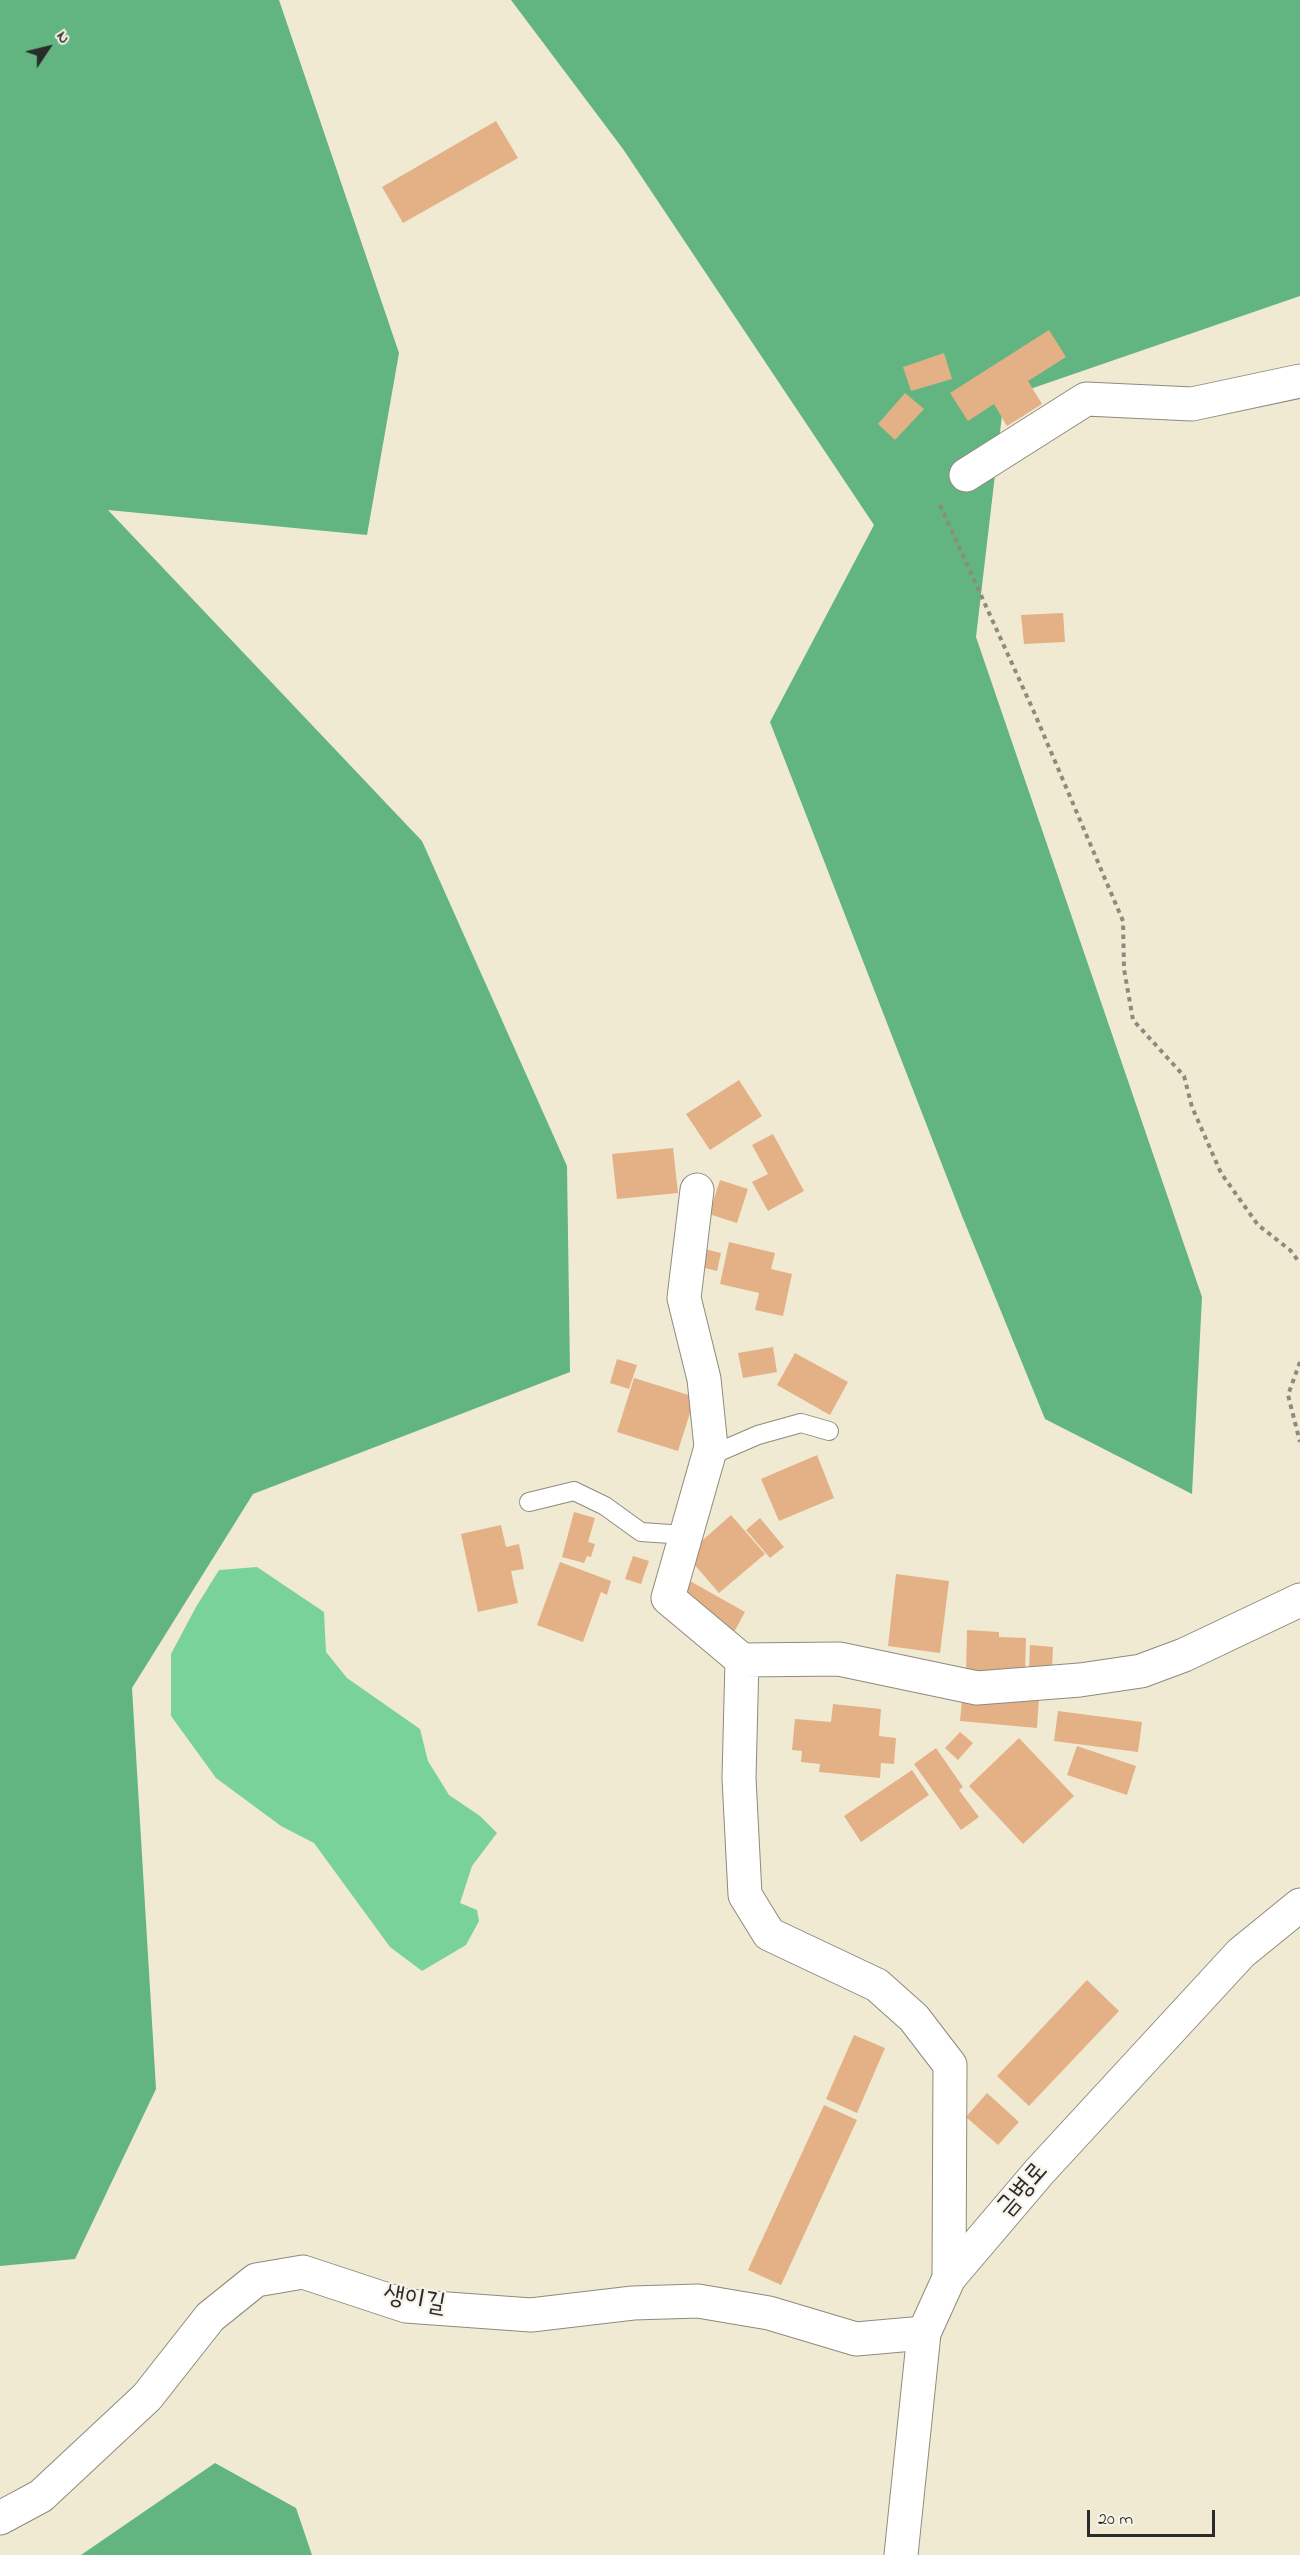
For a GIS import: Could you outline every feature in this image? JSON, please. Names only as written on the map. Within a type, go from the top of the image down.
[{"type":"street","points":[[966,475],[1086,399],[1192,404],[1300,381]]},
{"type":"street","points":[[697,1190],[684,1298],[704,1379],[711,1447],[668,1598],[742,1660],[839,1659],[977,1688],[1080,1680],[1141,1671],[1184,1655],[1300,1600]]},
{"type":"street","points":[[742,1660],[739,1778],[745,1895],[769,1934],[877,1985],[914,2018],[950,2065],[949,2278]]},
{"type":"street","name":"금병로","points":[[901,2555],[924,2333],[949,2278],[1040,2171],[1241,1953],[1300,1905]]},
{"type":"street","name":"생이길","points":[[0,2518],[41,2496],[147,2397],[210,2317],[256,2280],[303,2272],[406,2306],[531,2315],[633,2303],[698,2301],[769,2313],[856,2339],[924,2333]]},
{"type":"lane","points":[[707,1457],[758,1435],[801,1423],[829,1431]]},
{"type":"lane","points":[[529,1502],[574,1491],[605,1506],[641,1532],[685,1535]]},
{"type":"path","points":[[966,475],[936,495],[1034,711],[1123,921],[1124,969],[1133,1020],[1184,1076],[1192,1107],[1221,1173],[1258,1225],[1290,1250],[1300,1263]]},
{"type":"path","points":[[1300,1362],[1288,1395],[1300,1442]]},
{"type":"green space","points":[[0,0],[279,0],[399,353],[367,535],[108,510],[422,841],[567,1166],[570,1372],[253,1494],[132,1688],[156,2089],[75,2259],[0,2266]]},
{"type":"green space","points":[[511,0],[1300,0],[1300,296],[1004,398],[976,637],[1202,1297],[1192,1494],[1045,1419],[962,1216],[770,722],[874,525],[623,149]]},
{"type":"green space","points":[[257,1567],[324,1612],[326,1652],[347,1678],[420,1729],[428,1761],[449,1795],[480,1816],[497,1833],[472,1866],[460,1903],[477,1910],[479,1921],[466,1945],[422,1971],[390,1947],[314,1843],[281,1826],[216,1778],[171,1716],[171,1654],[196,1607],[219,1570]]},
{"type":"green space","points":[[215,2463],[296,2508],[312,2555],[81,2555]]},
{"type":"building","points":[[496,121],[518,158],[403,223],[382,187]]},
{"type":"building","points":[[1049,330],[1066,357],[1028,381],[1042,404],[1007,426],[994,404],[968,421],[950,393]]},
{"type":"building","points":[[944,353],[952,379],[911,391],[903,367]]},
{"type":"building","points":[[905,393],[924,409],[895,440],[878,424]]},
{"type":"building","points":[[1063,613],[1065,642],[1024,644],[1021,615]]},
{"type":"building","points":[[739,1080],[762,1116],[710,1150],[686,1114]]},
{"type":"building","points":[[773,1134],[804,1191],[768,1211],[752,1182],[768,1174],[752,1145]]},
{"type":"building","points":[[673,1148],[678,1193],[617,1199],[612,1154]]},
{"type":"building","points":[[720,1180],[748,1189],[737,1223],[709,1214]]},
{"type":"building","points":[[729,1242],[775,1253],[771,1269],[792,1274],[783,1316],[755,1310],[759,1293],[720,1284]]},
{"type":"building","points":[[705,1249],[721,1253],[717,1271],[701,1267]]},
{"type":"building","points":[[773,1347],[777,1372],[743,1378],[738,1353]]},
{"type":"building","points":[[795,1353],[848,1382],[830,1415],[777,1385]]},
{"type":"building","points":[[617,1359],[637,1365],[629,1389],[610,1383]]},
{"type":"building","points":[[634,1378],[695,1397],[678,1451],[617,1432]]},
{"type":"building","points":[[817,1455],[834,1498],[779,1521],[761,1479]]},
{"type":"building","points":[[574,1512],[595,1518],[588,1542],[595,1544],[591,1557],[587,1556],[584,1563],[562,1557]]},
{"type":"building","points":[[731,1515],[765,1554],[719,1593],[686,1555]]},
{"type":"building","points":[[760,1518],[784,1547],[770,1558],[746,1530]]},
{"type":"building","points":[[501,1525],[506,1547],[519,1544],[524,1569],[511,1571],[518,1603],[478,1612],[461,1534]]},
{"type":"building","points":[[633,1556],[649,1561],[641,1584],[625,1579]]},
{"type":"building","points":[[560,1562],[611,1581],[607,1595],[601,1592],[583,1642],[537,1625]]},
{"type":"building","points":[[896,1574],[949,1581],[940,1653],[888,1646]]},
{"type":"building","points":[[690,1581],[745,1612],[732,1636],[677,1604]]},
{"type":"building","points":[[967,1630],[999,1632],[999,1637],[1026,1638],[1025,1675],[966,1672]]},
{"type":"building","points":[[1030,1645],[1053,1647],[1052,1671],[1029,1670]]},
{"type":"building","points":[[963,1690],[1039,1697],[1037,1728],[960,1721]]},
{"type":"building","points":[[833,1704],[881,1709],[879,1736],[896,1738],[894,1764],[881,1763],[880,1778],[819,1772],[820,1764],[801,1762],[802,1751],[792,1750],[795,1719],[831,1722]]},
{"type":"building","points":[[1058,1711],[1142,1722],[1138,1752],[1054,1741]]},
{"type":"building","points":[[960,1732],[973,1743],[958,1760],[945,1748]]},
{"type":"building","points":[[1019,1738],[1074,1796],[1023,1844],[969,1786]]},
{"type":"building","points":[[1077,1746],[1136,1766],[1127,1795],[1067,1775]]},
{"type":"building","points":[[936,1748],[963,1787],[959,1790],[979,1817],[961,1830],[914,1764]]},
{"type":"building","points":[[912,1770],[929,1795],[861,1842],[844,1816]]},
{"type":"building","points":[[1087,1980],[1119,2011],[1029,2106],[997,2076]]},
{"type":"building","points":[[854,2035],[885,2048],[857,2113],[826,2099]]},
{"type":"building","points":[[987,2093],[1019,2122],[998,2145],[966,2117]]},
{"type":"building","points":[[824,2105],[857,2120],[781,2285],[748,2270]]}]
